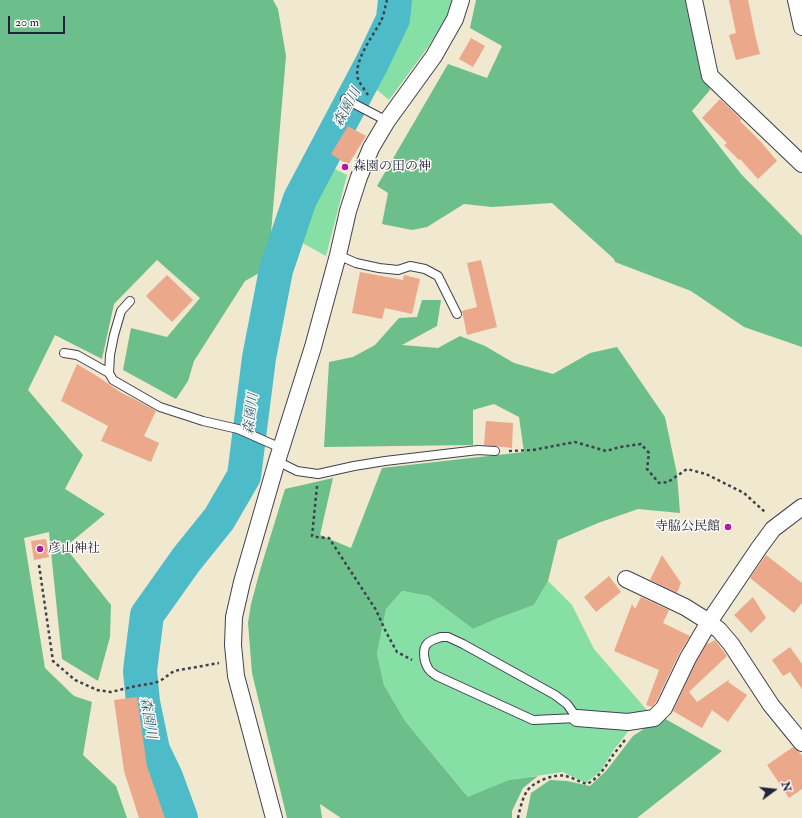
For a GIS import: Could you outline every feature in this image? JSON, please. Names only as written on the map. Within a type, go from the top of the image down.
[{"type":"street","points":[[274,818],[236,676],[233,645],[234,617],[242,582],[279,455],[313,347],[338,255],[348,211],[359,177],[371,148],[387,121],[434,56],[455,19],[461,0]]},
{"type":"street","points":[[694,0],[710,76],[802,164]]},
{"type":"street","points":[[796,0],[802,27]]},
{"type":"street","points":[[577,718],[628,722],[654,718],[664,708],[688,658],[709,622],[759,548],[773,529],[802,507]]},
{"type":"street","points":[[626,579],[685,607],[720,630],[772,705],[802,743]]},
{"type":"lane","points":[[345,99],[387,121]]},
{"type":"lane","points":[[338,255],[356,263],[379,268],[398,270],[410,266],[425,269],[438,276],[457,314]]},
{"type":"lane","points":[[109,373],[110,355],[114,335],[121,311],[130,301]]},
{"type":"lane","points":[[64,353],[77,355],[109,373],[113,380],[160,407],[203,421],[238,429],[255,436],[297,471],[318,474],[385,461],[478,450],[495,451]]},
{"type":"lane","points":[[441,637],[448,637],[555,695],[567,704],[577,718],[533,720],[514,712],[437,676],[428,669],[424,648],[427,643],[433,640],[441,637]]},
{"type":"path","points":[[366,91],[358,79],[357,70],[359,60],[381,21],[387,0]]},
{"type":"path","points":[[495,451],[533,450],[575,442],[606,451],[620,446],[641,444],[649,452],[647,469],[659,483],[668,482],[687,469],[706,474],[744,493],[779,525]]},
{"type":"path","points":[[318,474],[312,536],[317,538],[329,538],[376,610],[397,652]]},
{"type":"path","points":[[39,565],[53,661],[75,680],[97,690],[111,692],[136,686],[155,684],[174,671],[235,661]]},
{"type":"path","points":[[518,818],[521,805],[528,790],[541,780],[553,776],[565,776],[587,784],[604,770],[627,737]]},
{"type":"green space","points":[[0,0],[273,0],[278,9],[286,56],[268,268],[245,281],[194,361],[188,381],[176,399],[123,370],[131,328],[167,337],[200,298],[157,260],[114,304],[102,359],[55,335],[28,390],[83,455],[65,489],[105,514],[65,547],[111,605],[110,637],[98,681],[62,659],[49,532],[24,538],[45,668],[74,696],[92,702],[83,755],[116,786],[127,818],[0,818]]},
{"type":"green space","points":[[406,0],[452,0],[447,16],[428,47],[389,100],[369,83],[390,43],[405,7]]},
{"type":"green space","points":[[476,0],[687,0],[710,90],[692,111],[741,174],[802,236],[802,347],[744,327],[691,291],[615,262],[614,259],[552,203],[492,207],[464,204],[427,227],[412,230],[382,224],[388,193],[377,186],[448,64],[487,78],[502,46],[470,28]]},
{"type":"green space","points":[[325,164],[347,175],[326,256],[297,240]]},
{"type":"green space","points":[[422,300],[441,300],[437,326],[402,345],[438,348],[460,336],[485,346],[514,363],[553,374],[590,353],[617,347],[665,417],[677,474],[680,513],[638,509],[598,523],[558,540],[548,581],[534,605],[473,629],[429,596],[402,591],[386,609],[377,654],[384,685],[405,721],[468,797],[509,780],[538,776],[523,788],[512,811],[512,818],[341,818],[320,804],[322,818],[287,818],[252,673],[248,623],[251,604],[261,567],[285,489],[333,478],[320,535],[351,548],[382,468],[524,452],[519,417],[494,404],[473,410],[473,445],[324,447],[329,362],[353,357],[375,345],[399,318],[417,317]]},
{"type":"green space","points":[[548,581],[572,605],[594,649],[652,716],[630,729],[613,751],[600,772],[586,783],[563,772],[509,780],[469,798],[405,721],[384,685],[377,654],[386,609],[402,591],[429,596],[473,629],[534,605]]},
{"type":"green space","points":[[662,717],[722,751],[637,818],[526,818],[531,793],[550,780],[567,781],[590,786],[606,771],[633,736]]},
{"type":"building","points":[[729,0],[748,0],[760,54],[736,60],[729,35],[736,33]]},
{"type":"building","points":[[471,38],[485,46],[473,67],[459,59]]},
{"type":"building","points":[[720,99],[741,119],[740,121],[777,161],[758,179],[740,159],[739,160],[724,145],[727,143],[702,118]]},
{"type":"building","points":[[348,126],[366,136],[348,165],[331,154]]},
{"type":"building","points":[[481,260],[497,327],[467,335],[462,311],[477,307],[467,263]]},
{"type":"building","points":[[360,272],[403,280],[404,275],[420,279],[412,314],[385,308],[382,319],[352,313]]},
{"type":"building","points":[[167,275],[193,300],[172,322],[146,296]]},
{"type":"building","points":[[77,364],[120,392],[156,411],[144,436],[159,443],[151,462],[101,441],[108,426],[61,401]]},
{"type":"building","points":[[486,421],[513,423],[512,448],[484,445]]},
{"type":"building","name":"彦山神社","points":[[46,539],[49,557],[34,560],[31,541]]},
{"type":"building","points":[[662,555],[681,583],[677,593],[650,580]]},
{"type":"building","points":[[766,555],[802,583],[802,603],[794,613],[750,578]]},
{"type":"building","points":[[609,576],[621,592],[596,612],[584,597]]},
{"type":"building","points":[[641,597],[669,610],[663,623],[690,636],[679,654],[656,702],[652,707],[646,705],[659,670],[614,651],[632,604],[635,609]]},
{"type":"building","points":[[753,597],[766,618],[751,633],[734,615]]},
{"type":"building","points":[[715,640],[727,656],[689,692],[697,702],[730,679],[728,682],[747,695],[728,722],[712,710],[702,728],[673,711],[696,662],[707,643],[708,644]]},
{"type":"building","points":[[790,647],[802,664],[802,689],[790,672],[783,676],[772,660]]},
{"type":"building","points":[[137,697],[147,766],[165,818],[139,818],[124,771],[114,700]]},
{"type":"building","points":[[793,747],[802,756],[802,789],[789,798],[767,765]]},
{"type":"waterway","name":"森園川","points":[[181,818],[166,777],[153,750],[143,702],[140,671],[147,615],[186,560],[219,519],[244,476],[259,358],[276,270],[300,199],[373,61],[393,19],[395,0]]},
{"type":"place","name":"森園の田の神","points":[[345,167]]},
{"type":"place","name":"寺脇公民館","points":[[728,527]]},
{"type":"place","name":"彦山神社","points":[[40,549]]}]
